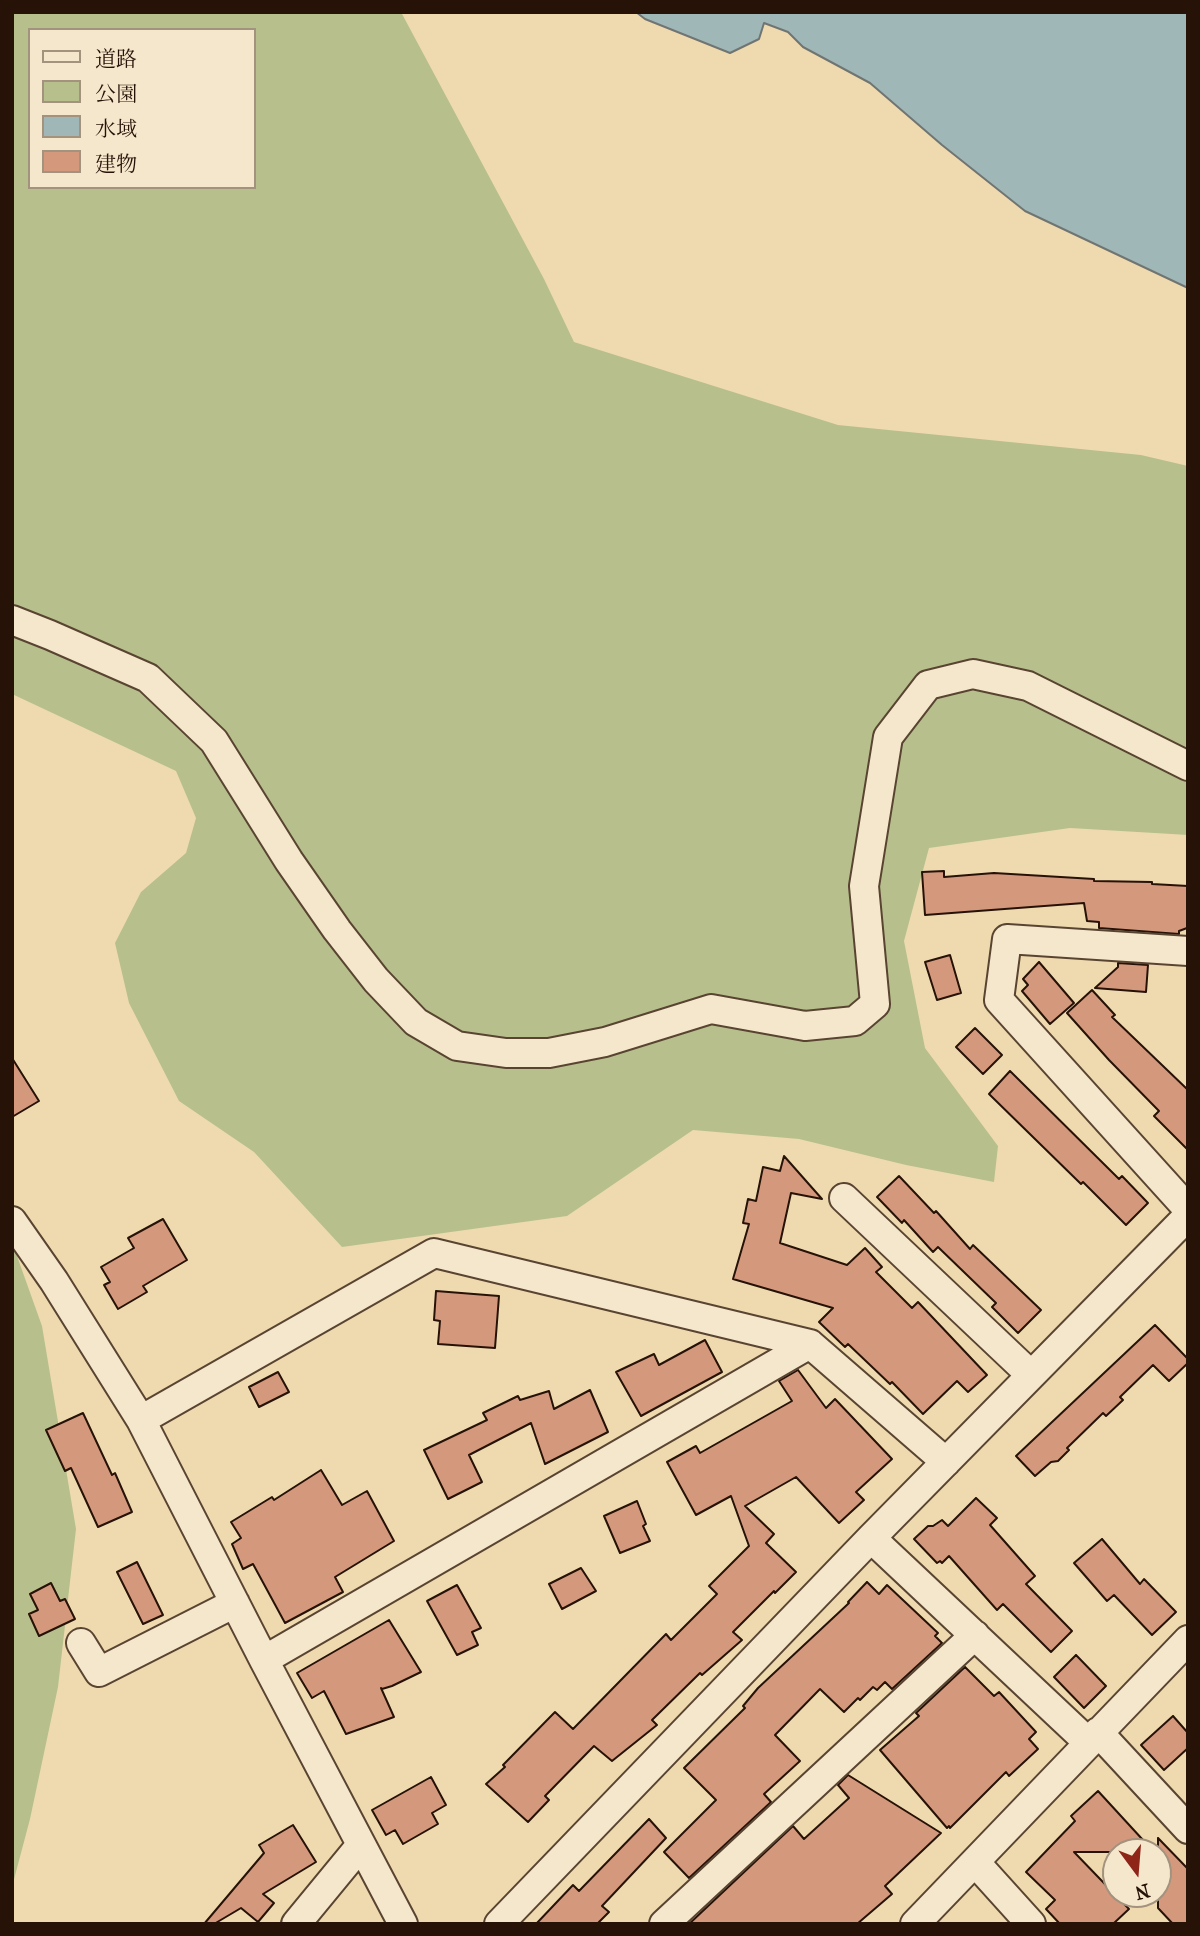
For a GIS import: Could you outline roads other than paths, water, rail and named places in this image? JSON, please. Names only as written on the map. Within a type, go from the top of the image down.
[{"type":"street","points":[[12,620],[148,678],[214,741],[289,861],[337,930],[376,980],[415,1022],[457,1046],[506,1053],[549,1053],[605,1042],[711,1009],[805,1026],[855,1021],[875,1004],[864,886],[886,748],[888,737],[928,685],[973,674],[1028,685],[1188,766]]},
{"type":"street","points":[[1188,951],[1007,939],[999,1000],[1188,1209]]},
{"type":"street","points":[[844,1198],[1031,1375]]},
{"type":"street","points":[[499,1924],[871,1538],[1188,1216]]},
{"type":"street","points":[[12,1221],[54,1281],[142,1420],[403,1924]]},
{"type":"street","points":[[142,1420],[434,1253],[810,1343],[946,1462]]},
{"type":"street","points":[[264,1660],[810,1343]]},
{"type":"street","points":[[871,1538],[975,1635],[1093,1738],[1188,1829]]},
{"type":"street","points":[[81,1643],[99,1672],[235,1603]]},
{"type":"street","points":[[664,1924],[975,1635]]},
{"type":"street","points":[[915,1924],[1093,1738],[1184,1652]]},
{"type":"street","points":[[296,1924],[361,1845]]},
{"type":"street","points":[[975,1862],[1031,1924]]},
{"type":"water","points":[[636,12],[1188,12],[1188,288],[1025,211],[870,83],[803,47],[788,32],[764,23],[759,39],[730,53],[645,19]]}]
